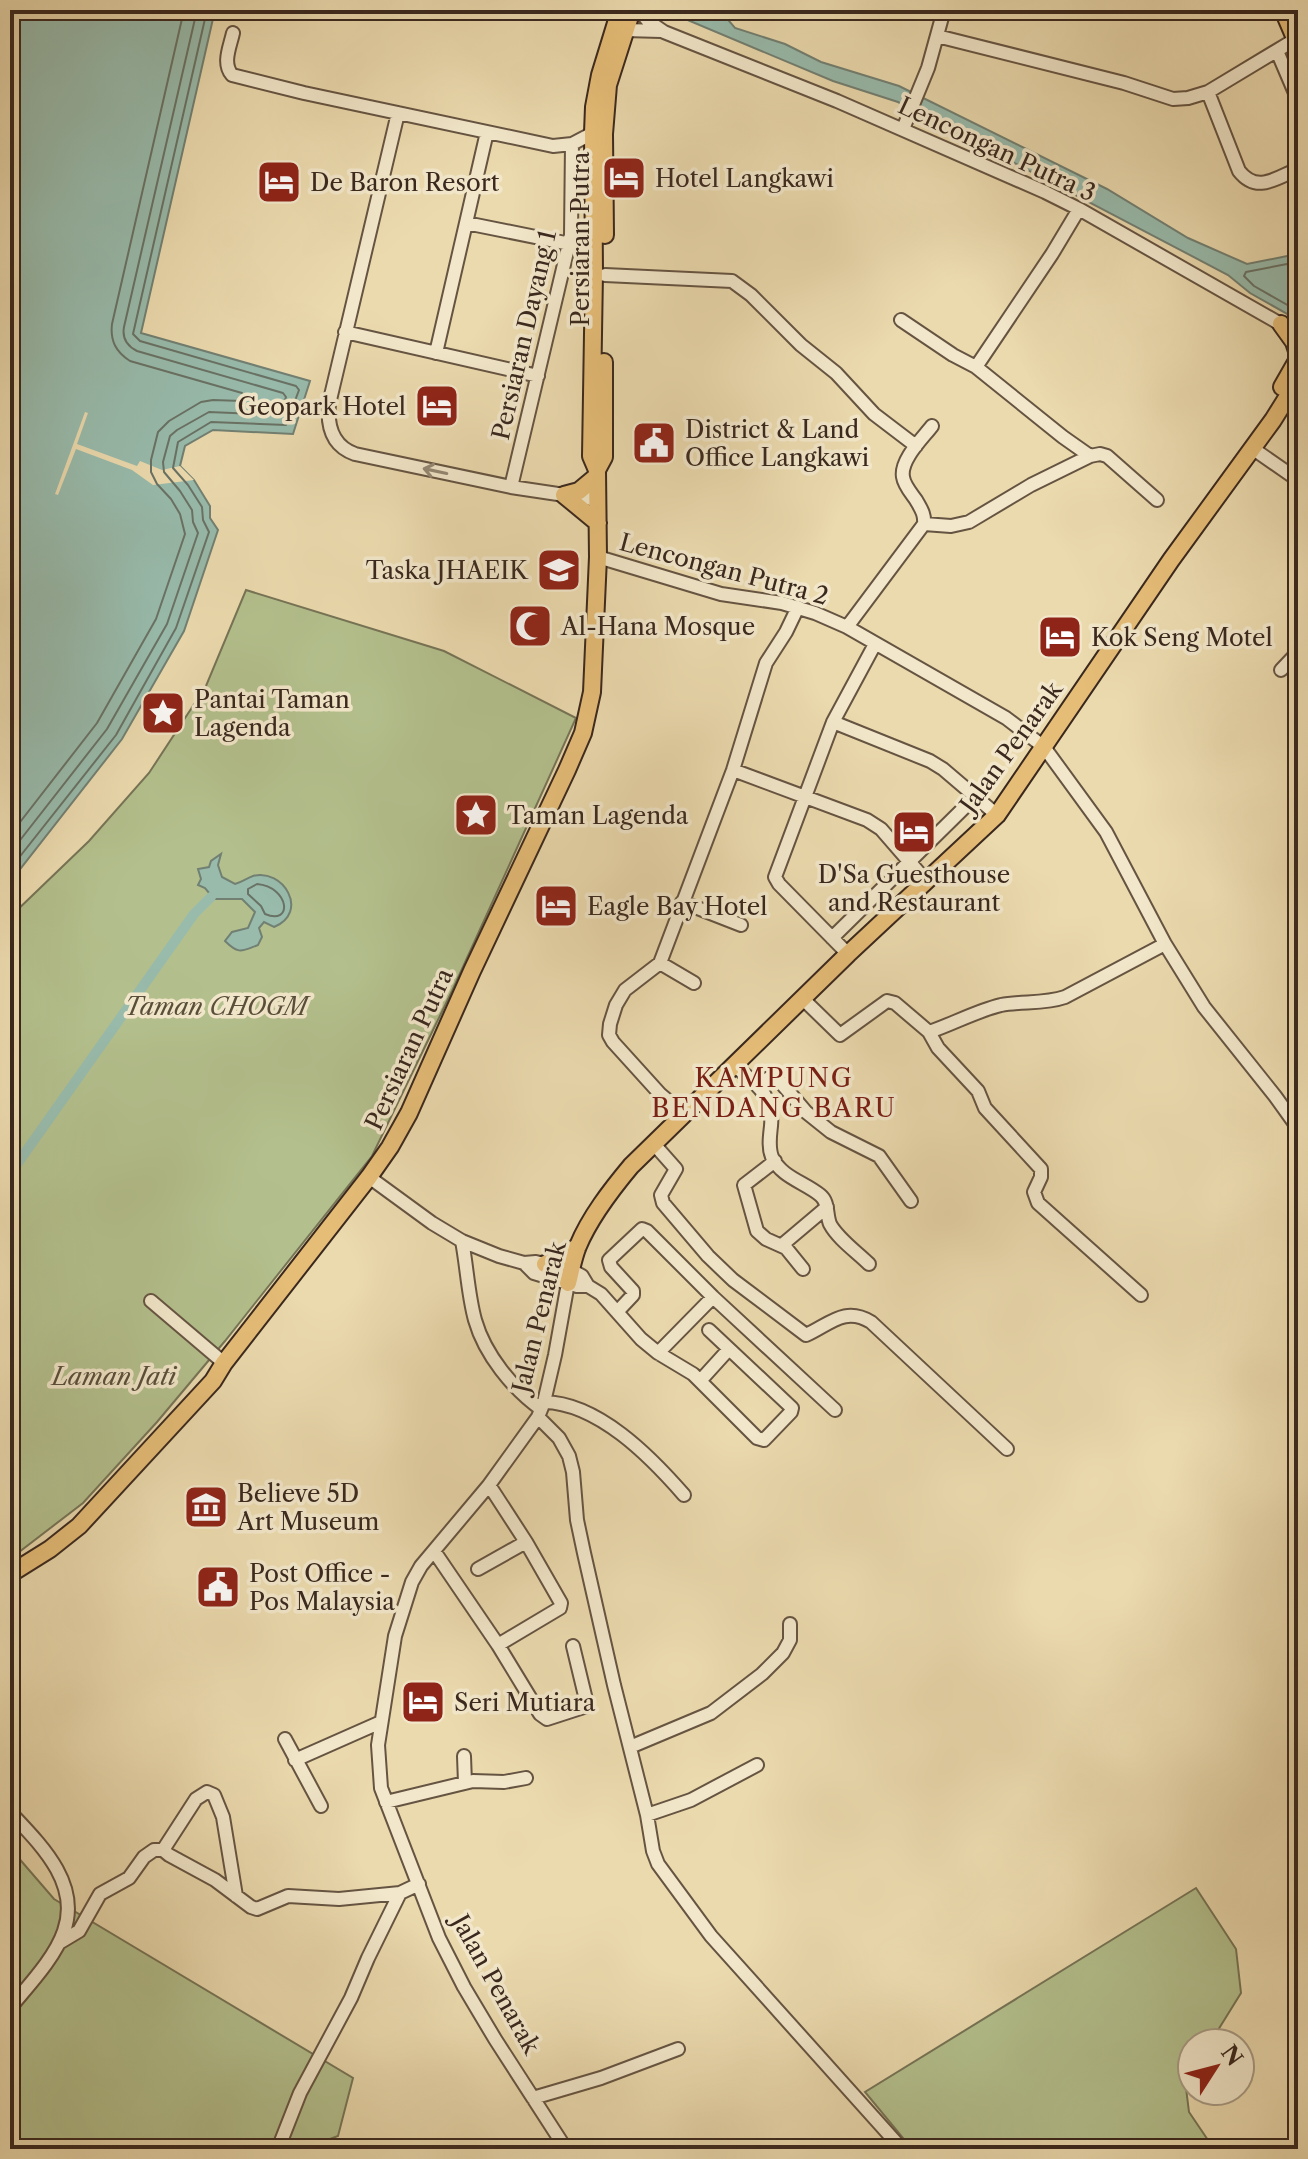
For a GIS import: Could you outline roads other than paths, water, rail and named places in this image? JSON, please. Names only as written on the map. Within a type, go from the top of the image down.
[{"type":"main road","name":"Persiaran Putra","points":[[10,1574],[79,1526],[213,1381],[390,1147],[409,1113],[583,733],[592,692],[598,557],[597,473],[591,456],[594,107],[600,75],[620,10]]},
{"type":"main road","name":"Persiaran Putra","points":[[597,473],[604,457],[605,110],[608,85],[632,10]]},
{"type":"main road","points":[[1283,10],[1297,42]]},
{"type":"main road","points":[[1248,453],[1252,436],[1298,356],[1294,342],[1281,324]]},
{"type":"main road","name":"Jalan Penarak","points":[[569,1276],[578,1246],[598,1211],[618,1181],[653,1143],[997,815],[1298,380]]},
{"type":"main road","points":[[1273,420],[1298,396]]},
{"type":"main road","points":[[564,495],[579,491],[597,473]]},
{"type":"main road","points":[[564,495],[598,523]]},
{"type":"main road","points":[[544,1270],[578,1246]]},
{"type":"street","points":[[639,10],[664,32]]},
{"type":"street","points":[[903,129],[931,61],[944,10]]},
{"type":"street","points":[[625,30],[664,32]]},
{"type":"street","name":"Lencongan Putra 3","points":[[664,32],[903,129],[1079,209],[1298,334]]},
{"type":"street","points":[[233,33],[226,63],[232,75],[553,146],[572,144],[593,133]]},
{"type":"street","points":[[937,36],[1124,83],[1173,99],[1208,92],[1297,42]]},
{"type":"street","points":[[1277,51],[1298,100]]},
{"type":"street","points":[[1208,92],[1245,179],[1261,184],[1298,169]]},
{"type":"street","points":[[398,113],[336,367],[328,423],[334,439],[347,451],[511,487],[598,500]]},
{"type":"street","points":[[436,353],[487,132]]},
{"type":"street","name":"Persiaran Dayang 1","points":[[511,487],[570,244],[572,144]]},
{"type":"street","points":[[976,367],[1079,209]]},
{"type":"street","points":[[466,223],[570,244]]},
{"type":"street","points":[[605,275],[732,281],[836,373],[874,414],[916,446]]},
{"type":"street","points":[[901,320],[976,367],[1090,456]]},
{"type":"street","points":[[345,332],[538,376]]},
{"type":"street","points":[[847,627],[924,524],[924,514],[902,473],[916,446],[932,426]]},
{"type":"street","points":[[1248,453],[1298,480]]},
{"type":"street","points":[[924,524],[951,526],[969,522],[1031,485],[1100,454],[1107,456],[1157,500]]},
{"type":"street","name":"Lencongan Putra 2","points":[[598,557],[721,594],[798,607],[847,627],[1006,718],[1044,747],[1106,832],[1165,944],[1204,1007],[1298,1128]]},
{"type":"street","points":[[684,1114],[661,1095],[613,1042],[609,1035],[610,1024],[625,990],[660,963],[733,770],[766,663],[798,607]]},
{"type":"street","points":[[848,954],[775,877],[833,722],[875,644]]},
{"type":"street","points":[[1281,670],[1298,652]]},
{"type":"street","points":[[833,722],[930,761],[997,815]]},
{"type":"street","points":[[733,770],[867,820],[881,829],[927,882]]},
{"type":"street","points":[[832,938],[975,797]]},
{"type":"street","points":[[682,902],[741,925]]},
{"type":"street","points":[[929,1032],[997,1006],[1065,997],[1165,944]]},
{"type":"street","points":[[660,963],[694,983]]},
{"type":"street","points":[[803,999],[840,1035],[887,1001],[895,1003],[929,1032],[938,1048],[978,1091],[985,1108],[1041,1169],[1034,1192],[1038,1203],[1141,1295]]},
{"type":"street","points":[[735,1066],[767,1097],[771,1109],[770,1147],[775,1161],[785,1174],[825,1200],[835,1231],[869,1264]]},
{"type":"street","points":[[758,1086],[769,1078],[777,1078],[806,1112],[831,1132],[879,1156],[911,1201]]},
{"type":"street","points":[[653,1143],[676,1169],[661,1195],[663,1203],[733,1280],[806,1335],[851,1314],[871,1322],[1007,1449]]},
{"type":"street","points":[[775,1161],[744,1185],[757,1231],[793,1254],[803,1269]]},
{"type":"street","points":[[369,1177],[462,1241],[499,1256],[524,1263],[536,1262],[544,1270],[563,1307]]},
{"type":"street","points":[[782,1245],[827,1207]]},
{"type":"street","points":[[617,1312],[633,1291],[611,1267],[609,1260],[642,1229],[835,1410]]},
{"type":"street","points":[[462,1241],[475,1320],[482,1338],[510,1381],[541,1409],[569,1456],[577,1520],[658,1864],[711,1936],[902,2149]]},
{"type":"street","points":[[544,1270],[569,1276],[577,1286],[588,1286],[601,1294],[641,1339],[693,1374],[757,1438],[764,1440],[792,1408],[709,1330]]},
{"type":"street","name":"Jalan Penarak","points":[[566,2149],[464,1987],[439,1938],[381,1788],[378,1745],[389,1666],[412,1582],[489,1485],[541,1409],[555,1355],[569,1276]]},
{"type":"street","points":[[658,1353],[713,1297]]},
{"type":"street","points":[[151,1301],[224,1363]]},
{"type":"street","points":[[700,1381],[729,1349]]},
{"type":"street","points":[[541,1409],[561,1402],[600,1419],[666,1475],[684,1495]]},
{"type":"street","points":[[489,1485],[526,1542],[561,1605],[498,1645]]},
{"type":"street","points":[[478,1569],[526,1542]]},
{"type":"street","points":[[434,1551],[498,1645],[540,1714],[547,1719],[587,1704],[573,1646]]},
{"type":"street","points":[[630,1747],[711,1713],[762,1674],[783,1653],[790,1640],[790,1624]]},
{"type":"street","points":[[295,1760],[381,1722]]},
{"type":"street","points":[[285,1739],[321,1806]]},
{"type":"street","points":[[464,1756],[465,1783]]},
{"type":"street","points":[[647,1815],[691,1800],[757,1765]]},
{"type":"street","points":[[386,1802],[465,1783],[526,1778]]},
{"type":"street","points":[[163,1850],[196,1799],[207,1792],[214,1795],[223,1817],[236,1896]]},
{"type":"street","points":[[10,1812],[37,1840],[58,1870],[67,1916],[59,1943],[10,2008]]},
{"type":"street","points":[[59,1943],[79,1931],[100,1894],[129,1878],[144,1857],[154,1850],[163,1850],[257,1909],[288,1896],[339,1899],[400,1893],[419,1884]]},
{"type":"street","points":[[278,2149],[300,2093],[351,1998],[400,1893]]},
{"type":"street","points":[[533,2098],[601,2078],[678,2049]]},
{"type":"water","points":[[10,10],[215,10],[141,333],[310,381],[293,434],[213,430],[185,446],[180,466],[194,480],[210,506],[210,518],[218,530],[184,631],[122,739],[10,882]]},
{"type":"water","points":[[681,10],[723,10],[735,28],[785,44],[821,62],[899,86],[1107,189],[1188,238],[1247,264],[1292,255],[1298,266],[1298,320],[1250,293],[1228,275],[898,102],[833,81],[678,16]]},
{"type":"water","points":[[221,854],[218,865],[222,877],[235,884],[253,876],[274,878],[288,893],[291,902],[285,920],[274,927],[264,922],[259,928],[262,937],[258,945],[244,950],[237,950],[225,941],[232,932],[248,928],[255,912],[242,899],[214,899],[198,885],[201,879],[198,869],[209,867],[211,861]]},
{"type":"waterway","points":[[10,1174],[194,914],[211,897]]},
{"type":"place","name":"Hotel Langkawi","points":[[624,178]]},
{"type":"place","name":"De Baron Resort","points":[[279,182]]},
{"type":"place","name":"Geopark Hotel","points":[[437,406]]},
{"type":"place","name":"District & Land Office Langkawi","points":[[654,443]]},
{"type":"place","name":"Taska JHAEIK","points":[[559,570]]},
{"type":"place","name":"Al-Hana Mosque","points":[[530,626]]},
{"type":"place","name":"Kok Seng Motel","points":[[1060,637]]},
{"type":"place","name":"Pantai Taman Lagenda","points":[[163,713]]},
{"type":"place","name":"Taman Lagenda","points":[[476,815]]},
{"type":"place","name":"D'Sa Guesthouse and Restaurant","points":[[914,832]]},
{"type":"place","name":"Eagle Bay Hotel","points":[[556,906]]},
{"type":"place","name":"Believe 5D Art Museum","points":[[206,1507]]},
{"type":"place","name":"Post Office - Pos Malaysia","points":[[218,1587]]},
{"type":"place","name":"Seri Mutiara","points":[[423,1702]]},
{"type":"district","name":"KAMPUNG BENDANG BARU","points":[[774,1093]]},
{"type":"park label","name":"Taman CHOGM","points":[[216,1006]]},
{"type":"park label","name":"Laman Jati","points":[[114,1376]]}]
